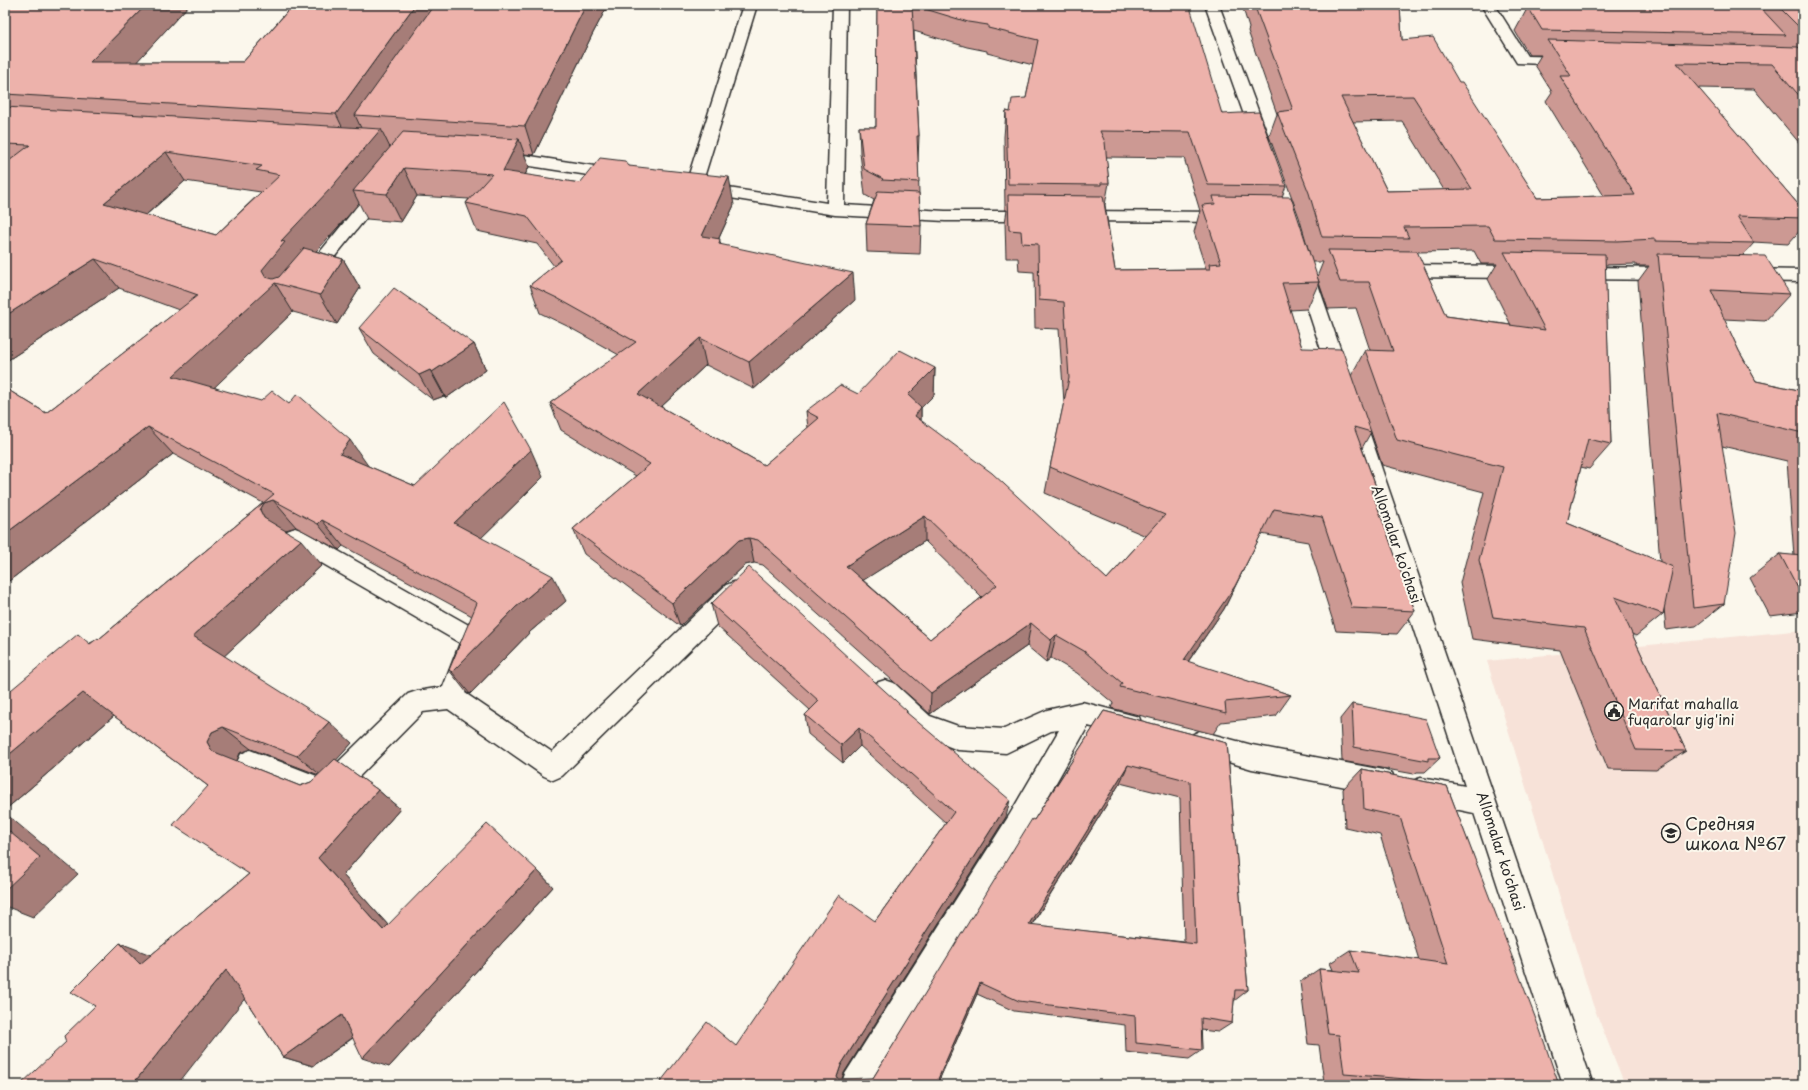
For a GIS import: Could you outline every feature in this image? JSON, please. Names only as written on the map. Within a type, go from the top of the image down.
[{"type":"street","points":[[750,5],[685,186],[835,210],[945,216],[1242,217]]},
{"type":"street","points":[[835,210],[840,5]]},
{"type":"street","points":[[1212,5],[1268,159]]},
{"type":"street","points":[[1488,5],[1522,60],[1578,62]]},
{"type":"street","points":[[479,157],[524,160],[632,177]]},
{"type":"street","points":[[301,288],[391,177]]},
{"type":"street","name":"Allomalar ko'chasi","points":[[1298,247],[1312,270],[1484,802],[1578,1085]]},
{"type":"street","points":[[1375,270],[1692,274]]},
{"type":"street","points":[[1732,275],[1803,276]]},
{"type":"street","points":[[295,537],[473,639],[450,697]]},
{"type":"street","points":[[250,762],[326,792],[417,702],[450,697],[553,768],[748,578]]},
{"type":"street","points":[[869,677],[921,724],[958,738],[1006,741],[1047,721],[1082,713],[1252,757],[1484,802]]},
{"type":"street","points":[[856,1085],[1019,823],[1082,713]]},
{"type":"shaded area","name":"Средняя школа №67","points":[[1803,630],[1803,1085],[1625,1085],[1593,1005],[1487,661]]},
{"type":"building","points":[[5,5],[146,5],[90,62],[243,62],[293,5],[415,5],[336,114],[5,94]]},
{"type":"building","points":[[434,5],[586,5],[525,126],[355,115]]},
{"type":"building","points":[[877,5],[912,5],[919,136],[917,136],[919,182],[882,180],[883,179],[864,169],[859,127],[876,127]]},
{"type":"building","points":[[912,5],[1179,5],[1180,7],[1190,7],[1222,114],[1259,112],[1286,186],[1208,185],[1190,132],[1100,131],[1105,142],[1109,183],[1101,183],[1101,185],[1008,184],[1006,111],[1010,112],[1012,99],[1026,98],[1038,40],[988,28],[988,25],[968,22]]},
{"type":"building","points":[[1256,5],[1400,5],[1402,40],[1433,37],[1459,82],[1462,82],[1537,198],[1635,195],[1560,76],[1571,76],[1548,40],[1798,47],[1803,52],[1803,100],[1772,64],[1677,63],[1803,210],[1803,218],[1737,216],[1754,243],[1655,241],[1655,239],[1617,241],[1495,239],[1488,226],[1404,227],[1409,238],[1322,237],[1309,193],[1277,112],[1293,110],[1255,7],[1257,6]],"holes":[[[1413,96],[1472,189],[1387,191],[1341,97]]]},
{"type":"building","points":[[1587,5],[1758,5],[1786,35],[1542,30],[1528,7],[1589,7]]},
{"type":"building","points":[[1777,5],[1803,5],[1803,31]]},
{"type":"building","points":[[5,107],[381,129],[331,188],[281,241],[285,242],[262,270],[266,277],[273,279],[279,277],[304,248],[343,259],[320,295],[275,283],[173,376],[261,401],[272,391],[289,404],[297,394],[350,440],[340,454],[415,486],[504,402],[531,450],[454,523],[553,576],[516,607],[452,672],[449,670],[477,603],[322,520],[318,524],[273,500],[264,503],[260,510],[264,518],[301,540],[193,636],[329,722],[297,756],[223,727],[212,732],[207,742],[212,751],[300,786],[311,782],[335,759],[378,790],[318,858],[383,930],[487,824],[537,870],[362,1058],[342,1015],[283,1057],[226,970],[132,1085],[20,1085],[66,1042],[64,1036],[95,1006],[71,992],[120,943],[140,964],[249,874],[173,825],[208,786],[83,693],[5,758],[5,695],[78,634],[90,644],[98,638],[99,639],[274,494],[148,427],[5,534],[5,388],[46,413],[198,295],[95,259],[5,316],[5,164],[30,145],[5,144]],"holes":[[[166,152],[262,166],[256,170],[280,175],[216,235],[104,203]]]},
{"type":"building","points":[[403,132],[519,139],[503,171],[580,183],[600,158],[625,161],[629,166],[729,177],[702,236],[720,239],[719,244],[853,273],[749,362],[700,338],[638,394],[764,465],[819,418],[806,411],[840,385],[858,394],[900,350],[935,368],[908,395],[921,407],[915,416],[992,473],[1107,579],[1165,515],[1050,467],[1069,378],[1064,302],[1039,300],[1038,244],[1022,243],[1021,231],[1009,230],[1008,195],[1103,196],[1115,270],[1210,269],[1209,264],[1221,263],[1202,205],[1215,204],[1213,196],[1291,197],[1319,282],[1282,283],[1302,348],[1342,349],[1371,432],[1354,427],[1376,487],[1370,486],[1415,611],[1352,608],[1322,517],[1274,509],[1235,586],[1184,660],[1291,695],[1225,702],[1226,713],[1120,687],[1122,683],[1084,651],[1056,635],[1051,640],[1031,623],[931,693],[758,540],[749,538],[739,540],[672,603],[573,529],[650,464],[550,403],[636,342],[557,298],[530,285],[561,260],[527,216],[466,203],[492,174],[404,168],[387,194],[353,191]],"holes":[[[925,516],[997,585],[930,639],[846,566]]]},
{"type":"building","points":[[878,191],[919,193],[921,226],[866,224]]},
{"type":"building","points":[[1328,250],[1417,251],[1446,316],[1545,330],[1504,252],[1605,254],[1611,444],[1588,439],[1567,523],[1673,567],[1663,614],[1615,597],[1686,751],[1636,750],[1584,628],[1493,617],[1479,560],[1503,467],[1397,440],[1365,350],[1393,351],[1369,282],[1340,282]]},
{"type":"building","points":[[1658,254],[1765,256],[1790,294],[1711,290],[1739,351],[1756,381],[1803,391],[1803,433],[1717,413],[1736,533],[1724,604],[1693,608]]},
{"type":"building","points":[[394,288],[474,344],[432,372],[430,370],[419,375],[359,328]]},
{"type":"building","points":[[1780,554],[1803,556],[1803,593],[1801,594]]},
{"type":"building","points":[[749,567],[907,711],[906,712],[1010,800],[841,1065],[837,1077],[838,1079],[873,1078],[1032,819],[1034,820],[1104,711],[1227,743],[1248,990],[1235,990],[1232,1023],[1201,1018],[1202,1050],[1136,1043],[1135,1016],[1019,1001],[980,983],[938,1079],[944,1085],[658,1085],[707,1022],[736,1046],[839,895],[875,921],[954,812],[859,728],[841,745],[805,715],[819,701],[711,604]],"holes":[[[1128,765],[1190,781],[1196,944],[1029,924]]]},
{"type":"building","points":[[1352,704],[1426,719],[1440,758],[1428,758],[1428,761],[1354,747]]},
{"type":"building","points":[[1362,769],[1447,786],[1540,1030],[1559,1085],[1480,1085],[1344,1074],[1339,1035],[1328,1034],[1319,969],[1359,973],[1350,950],[1448,964],[1400,817],[1364,809]]},
{"type":"building","points":[[5,828],[40,857],[5,890]]},
{"type":"place","name":"Marifat mahalla fuqarolar yig'ini","points":[[1614,711]]},
{"type":"place","name":"Средняя школа №67","points":[[1671,833]]}]
